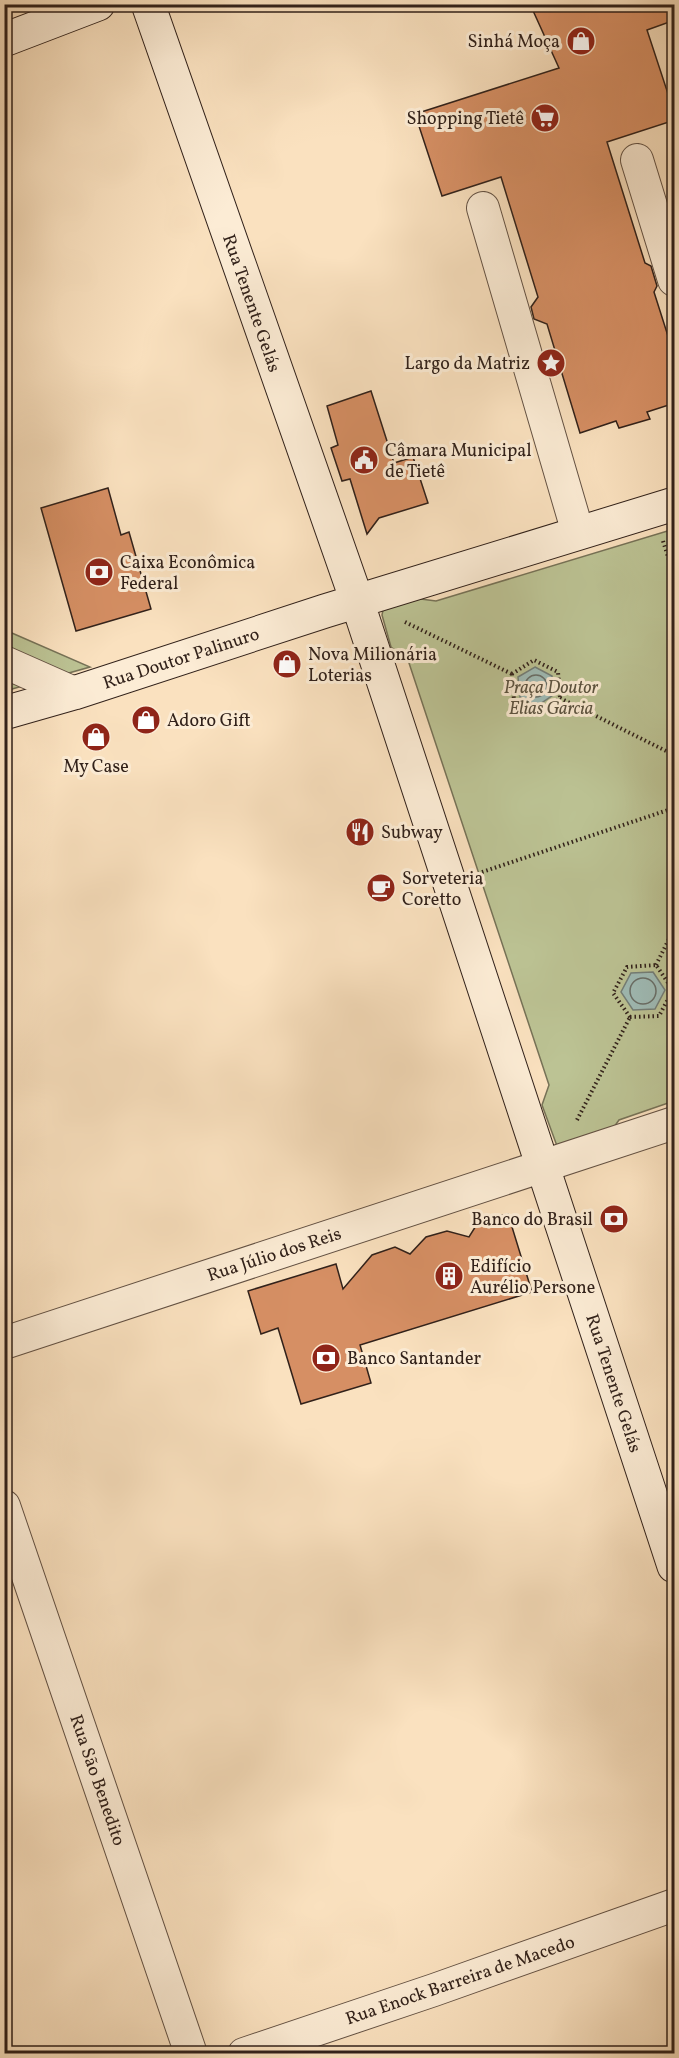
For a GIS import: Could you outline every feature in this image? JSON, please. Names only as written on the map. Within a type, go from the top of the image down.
[{"type":"street","points":[[4,40],[98,4]]},
{"type":"street","name":"Rua Tenente Gelás","points":[[148,4],[357,601]]},
{"type":"street","points":[[637,160],[675,280]]},
{"type":"street","points":[[483,208],[578,533]]},
{"type":"street","points":[[675,504],[357,601],[543,1166],[675,1123]]},
{"type":"street","name":"Rua Doutor Palinuro","points":[[4,713],[74,693],[357,601]]},
{"type":"street","points":[[4,663],[74,693]]},
{"type":"street","name":"Rua Tenente Gelás","points":[[543,1166],[675,1566]]},
{"type":"street","name":"Rua Júlio dos Reis","points":[[4,1343],[543,1166]]},
{"type":"street","name":"Rua São Benedito","points":[[4,1506],[191,2054]]},
{"type":"street","name":"Rua Enock Barreira de Macedo","points":[[244,2054],[675,1905]]},
{"type":"path","points":[[404,621],[512,674]]},
{"type":"path","points":[[512,674],[534,660],[558,672],[560,698]]},
{"type":"path","points":[[512,674],[513,701],[537,713],[560,698]]},
{"type":"path","points":[[560,698],[675,755]]},
{"type":"path","points":[[450,883],[675,808]]},
{"type":"path","points":[[656,965],[675,929]]},
{"type":"path","points":[[630,1017],[614,993],[627,967],[656,965]]},
{"type":"path","points":[[630,1017],[659,1016],[673,990],[656,965]]},
{"type":"path","points":[[573,1125],[630,1017]]},
{"type":"green space","name":"Praça Doutor Elias Garcia","points":[[674,529],[674,1101],[619,1120],[607,1137],[557,1146],[542,1105],[549,1085],[408,660],[391,647],[382,615],[383,610],[413,598],[436,601]]},
{"type":"green space","points":[[5,630],[90,667],[5,691]]},
{"type":"water","points":[[535,667],[552,676],[553,695],[537,706],[520,697],[518,677]]},
{"type":"water","points":[[653,972],[665,990],[655,1009],[633,1010],[621,992],[631,973]]},
{"type":"building","points":[[530,4],[675,4],[675,20],[647,30],[675,120],[607,142],[645,263],[651,266],[657,286],[654,292],[675,358],[675,403],[647,412],[650,419],[619,428],[616,421],[580,433],[547,324],[534,319],[531,307],[538,297],[501,177],[442,196],[415,114],[559,68]]},
{"type":"building","name":"Câmara Municipal de Tietê","points":[[371,391],[394,463],[413,457],[428,503],[379,518],[367,534],[350,479],[342,481],[331,448],[338,445],[327,406]]},
{"type":"building","name":"Caixa Econômica Federal","points":[[108,488],[121,535],[129,532],[151,609],[76,631],[41,508]]},
{"type":"building","points":[[508,1214],[532,1292],[360,1345],[371,1383],[301,1404],[278,1328],[261,1334],[248,1291],[336,1264],[343,1289],[372,1255],[395,1247],[410,1254],[426,1237],[447,1231],[469,1237],[479,1221]]},
{"type":"place","name":"Sinhá Moça","points":[[581,41]]},
{"type":"place","name":"Shopping Tietê","points":[[545,118]]},
{"type":"place","name":"Largo da Matriz","points":[[551,363]]},
{"type":"place","name":"Câmara Municipal de Tietê","points":[[364,460]]},
{"type":"place","name":"Caixa Econômica Federal","points":[[99,572]]},
{"type":"place","name":"Nova Milionária Loterias","points":[[287,664]]},
{"type":"place","name":"Adoro Gift","points":[[146,720]]},
{"type":"place","name":"My Case","points":[[96,737]]},
{"type":"place","name":"Subway","points":[[360,832]]},
{"type":"place","name":"Sorveteria Coretto","points":[[381,888]]},
{"type":"place","name":"Banco do Brasil","points":[[614,1219]]},
{"type":"place","name":"Edifício Aurélio Persone","points":[[449,1276]]},
{"type":"place","name":"Banco Santander","points":[[326,1358]]}]
